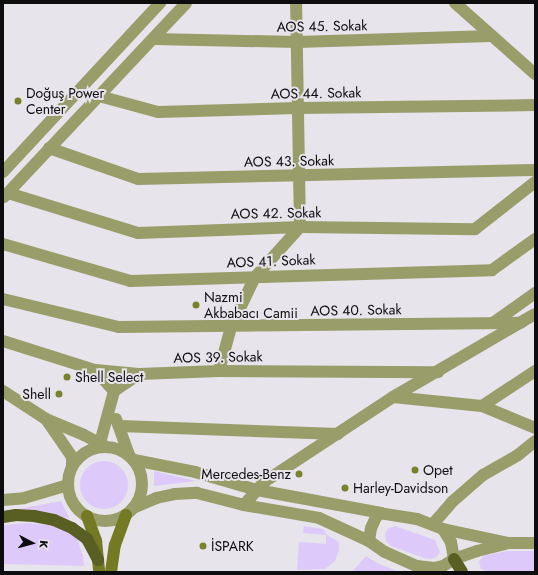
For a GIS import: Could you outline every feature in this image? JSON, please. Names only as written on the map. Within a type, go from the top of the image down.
[{"type":"main road","points":[[3,517],[16,515],[34,516],[54,520],[72,528],[87,538],[98,560]]},
{"type":"main road","points":[[454,559],[462,572]]},
{"type":"street","points":[[3,172],[160,3]]},
{"type":"street","points":[[6,196],[49,148],[154,39],[186,3]]},
{"type":"street","points":[[220,372],[231,327],[255,277],[300,227],[296,3]]},
{"type":"street","points":[[455,3],[535,74]]},
{"type":"street","name":"AOS 45. Sokak","points":[[154,39],[297,42],[491,36]]},
{"type":"street","name":"AOS 44. Sokak","points":[[99,96],[158,112],[298,108],[535,105]]},
{"type":"street","name":"AOS 43. Sokak","points":[[49,148],[138,179],[535,170]]},
{"type":"street","name":"AOS 42. Sokak","points":[[6,196],[138,232],[300,227],[475,229],[535,182]]},
{"type":"street","name":"AOS 41. Sokak","points":[[3,244],[130,280],[492,270],[535,239]]},
{"type":"street","points":[[492,323],[535,293]]},
{"type":"street","name":"AOS 40. Sokak","points":[[3,299],[119,327],[521,323]]},
{"type":"street","points":[[244,504],[264,482],[393,398],[535,314]]},
{"type":"street","name":"AOS 39. Sokak","points":[[3,341],[95,370],[139,374],[220,372],[438,372]]},
{"type":"street","points":[[95,370],[114,391]]},
{"type":"street","points":[[482,406],[535,371]]},
{"type":"street","points":[[103,445],[114,391],[139,374]]},
{"type":"street","points":[[3,391],[46,419],[103,445],[118,448],[132,458],[195,472],[257,490],[417,520],[438,527],[508,543],[535,544]]},
{"type":"street","points":[[393,398],[482,406],[535,428]]},
{"type":"street","points":[[110,407],[120,426],[132,458],[140,469],[142,490],[130,511],[115,545],[111,572]]},
{"type":"street","points":[[46,419],[72,457],[72,466],[68,485],[74,503],[87,516],[96,541],[100,572]]},
{"type":"street","points":[[120,426],[338,434]]},
{"type":"street","points":[[438,527],[452,502],[483,475],[518,455],[535,441]]},
{"type":"street","points":[[72,466],[86,452],[103,445]]},
{"type":"street","points":[[3,505],[68,485]]},
{"type":"street","points":[[87,516],[107,521],[156,498],[174,494],[197,493],[244,504],[318,518],[369,541],[385,552],[417,566],[434,568],[443,566],[454,559],[477,550],[508,543]]},
{"type":"street","points":[[3,500],[24,498]]},
{"type":"street","points":[[369,541],[371,528],[376,517],[381,513]]},
{"type":"street","points":[[438,527],[451,542],[454,559]]},
{"type":"shaded area","points":[[104,461],[113,463],[121,468],[126,476],[128,485],[126,494],[121,502],[113,507],[104,509],[95,507],[87,502],[82,494],[80,485],[82,476],[87,468],[95,463]]},
{"type":"shaded area","points":[[154,471],[196,481],[154,486]]},
{"type":"shaded area","points":[[61,501],[70,519],[39,511],[18,509]]},
{"type":"shaded area","points":[[28,523],[49,525],[67,530],[77,538],[83,556],[84,566],[3,564],[3,525]]},
{"type":"shaded area","points":[[304,526],[323,529],[327,535],[339,542],[339,550],[335,561],[325,569],[297,570],[299,542],[326,544],[326,535],[303,533]]},
{"type":"shaded area","points":[[395,526],[435,540],[440,552],[437,557],[430,559],[424,558],[391,546],[386,541],[385,534],[388,529]]},
{"type":"shaded area","points":[[507,551],[535,551],[535,572],[489,572],[481,569],[479,562],[483,556]]},
{"type":"shaded area","points":[[366,556],[377,563],[399,572],[352,572]]},
{"type":"place","name":"Doğuş Power Center","points":[[18,101]]},
{"type":"place","name":"Nazmi Akbabacı Camii","points":[[196,305]]},
{"type":"place","name":"Shell Select","points":[[67,377]]},
{"type":"place","name":"Shell","points":[[59,394]]},
{"type":"place","name":"Opet","points":[[415,470]]},
{"type":"place","name":"Mercedes-Benz","points":[[299,474]]},
{"type":"place","name":"Harley-Davidson","points":[[345,488]]},
{"type":"place","name":"İSPARK","points":[[203,546]]}]
